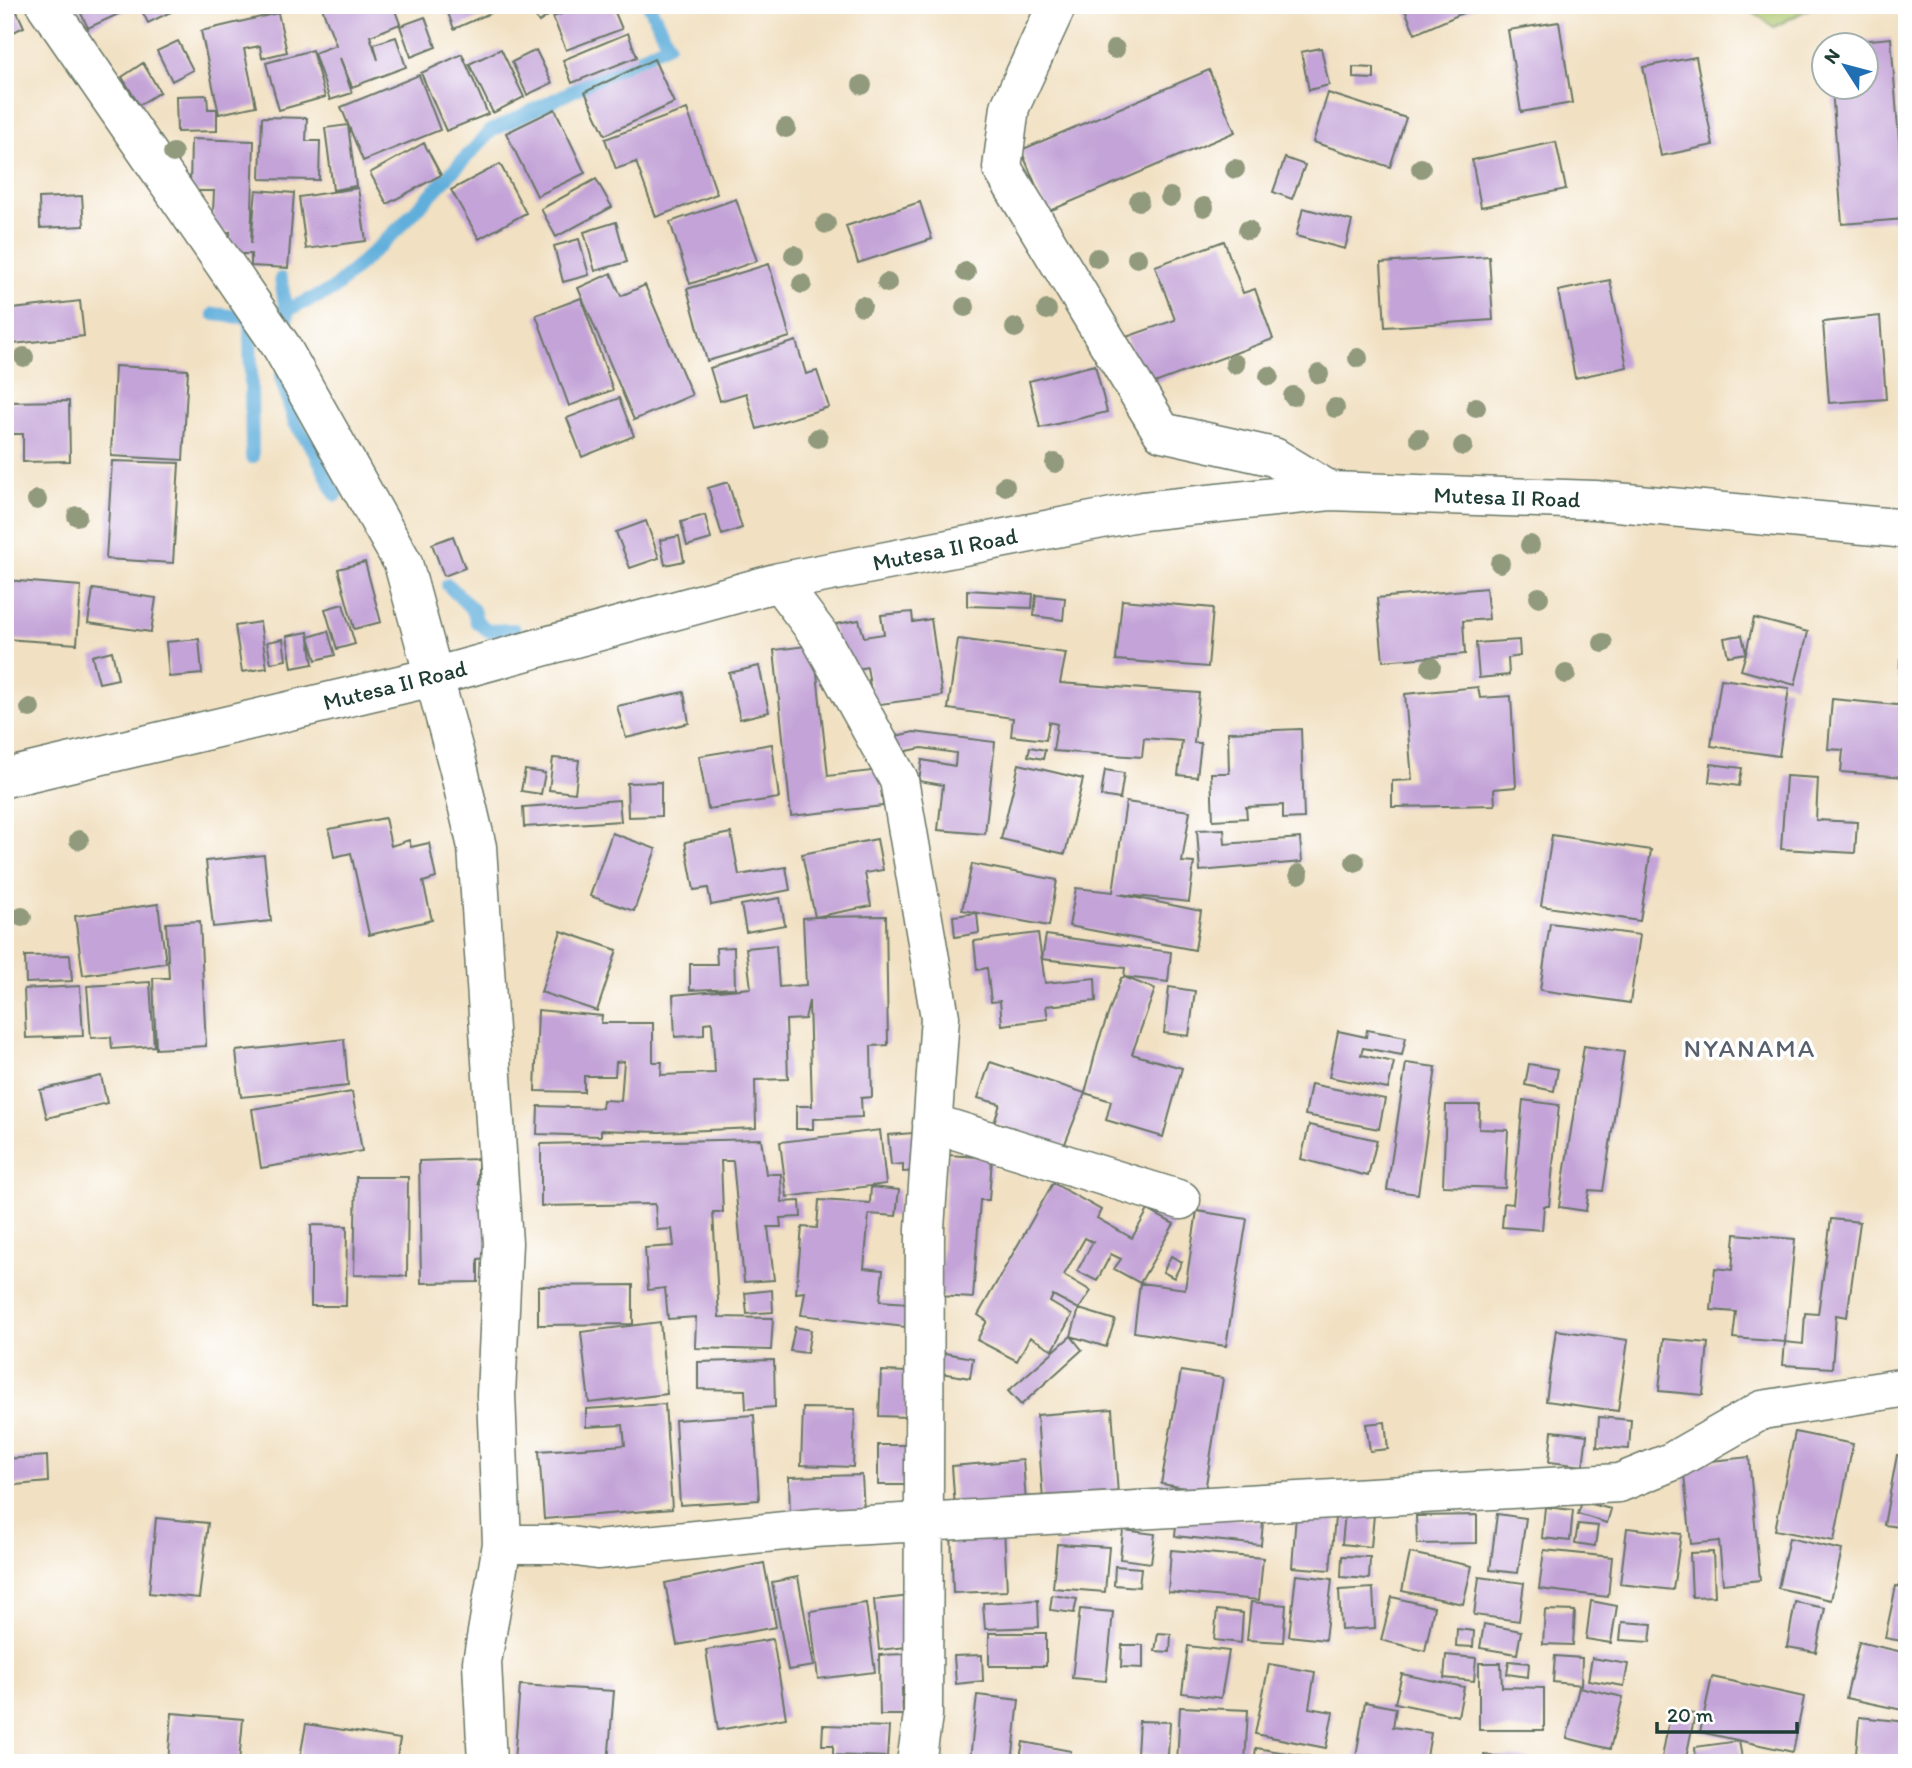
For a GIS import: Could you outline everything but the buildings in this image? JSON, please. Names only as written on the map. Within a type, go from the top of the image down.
[{"type":"street","points":[[46,5],[281,346],[403,563],[477,847],[503,1243],[496,1395],[502,1544],[482,1662],[487,1763]]},
{"type":"street","points":[[1057,5],[1010,107],[1002,168],[1161,432],[1274,457],[1330,491]]},
{"type":"street","name":"Mutesa II Road","points":[[5,778],[433,677],[779,582],[1143,510],[1330,491],[1595,500],[1907,529]]},
{"type":"street","points":[[779,582],[818,635],[899,780],[940,1017],[925,1228],[923,1714],[916,1763]]},
{"type":"street","points":[[932,1123],[1181,1200]]},
{"type":"street","points":[[502,1544],[557,1544],[597,1550],[814,1528],[1619,1483],[1671,1462],[1762,1410],[1907,1388]]},
{"type":"green space","points":[[1744,5],[1816,5],[1774,27]]},
{"type":"waterway","points":[[287,310],[332,290],[399,228],[491,131],[668,44],[649,5]]},
{"type":"waterway","points":[[281,279],[287,318]]},
{"type":"waterway","points":[[214,314],[250,318],[253,322]]},
{"type":"waterway","points":[[250,319],[252,457]]},
{"type":"waterway","points":[[281,377],[295,423],[315,452],[336,495]]},
{"type":"waterway","points":[[448,585],[473,610],[477,622],[489,631],[514,630]]},
{"type":"district","name":"NYANAMA","points":[[1750,1048]]}]
